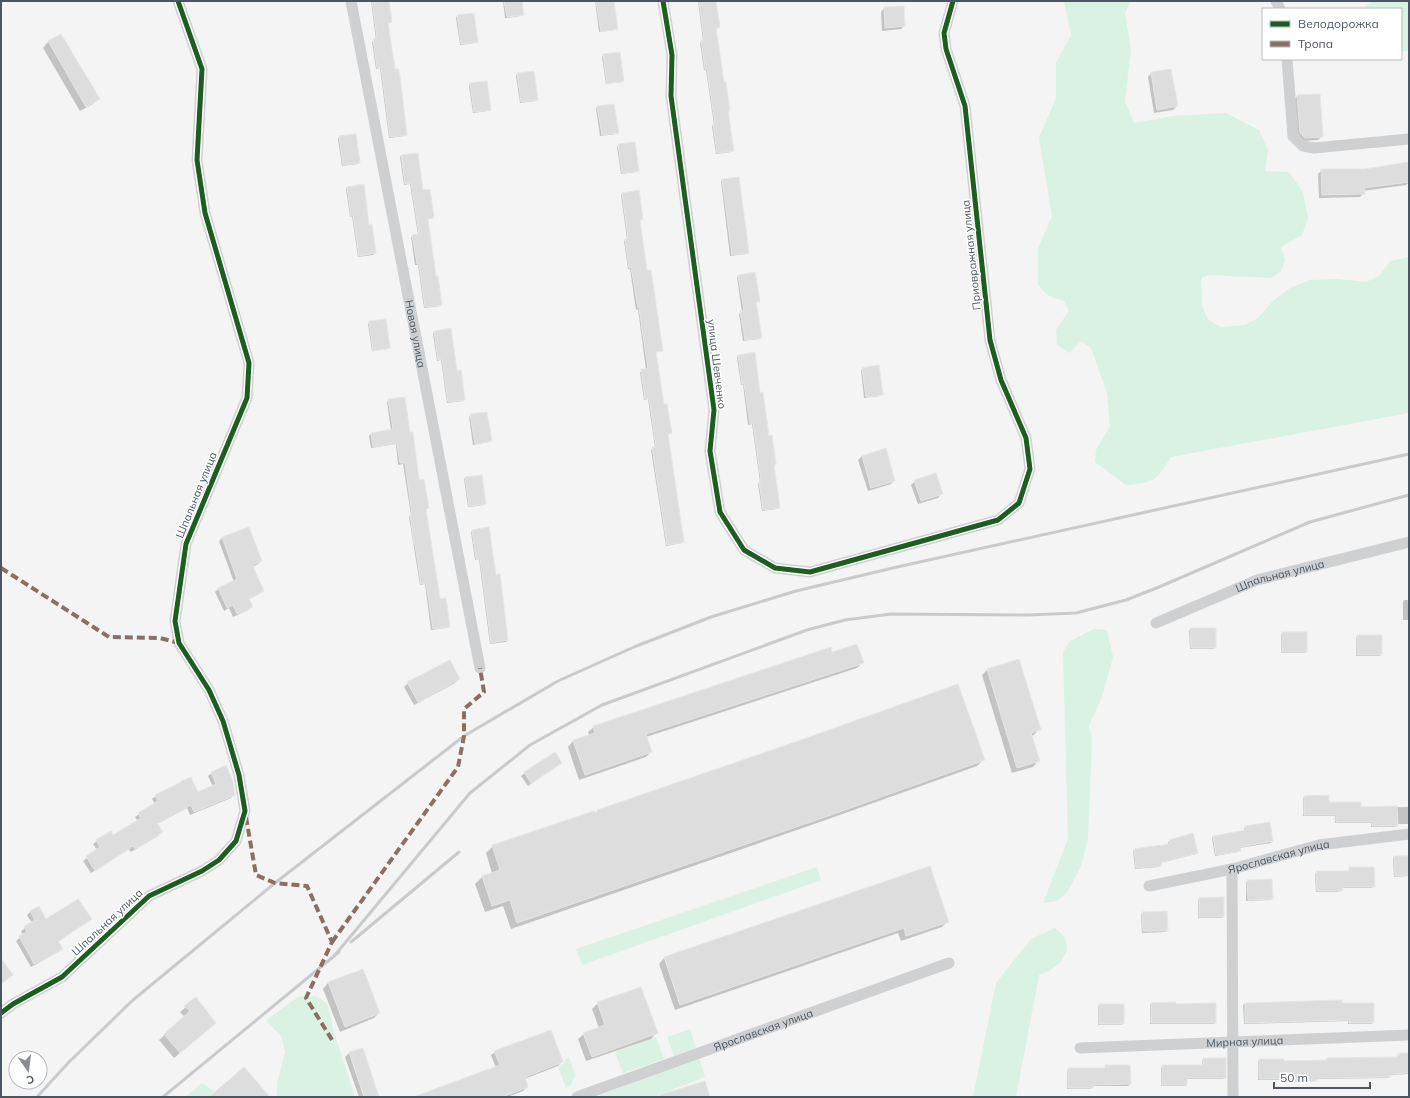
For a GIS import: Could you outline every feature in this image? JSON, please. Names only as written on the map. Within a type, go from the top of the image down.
[{"type":"street","name":"Шпальная улица","points":[[1,1012],[62,978],[149,896],[202,871],[219,860],[236,841],[245,811],[239,775],[223,721],[209,690],[179,643],[175,621],[186,544],[247,398],[249,363],[205,213],[197,160],[202,69],[178,1]]},
{"type":"street","name":"Новая улица","points":[[351,1],[480,668]]},
{"type":"street","name":"улица Шевченко","points":[[663,1],[672,54],[671,96],[714,410],[710,451],[720,512],[744,550],[775,568],[810,572],[998,520],[1019,503]]},
{"type":"street","name":"Приовражная улица","points":[[953,1],[944,33],[946,49],[965,106],[990,340],[1001,380],[1026,438],[1030,469],[1019,503]]},
{"type":"street","points":[[1287,60],[1293,136],[1303,146],[1314,148],[1409,139]]},
{"type":"street","name":"Шпальная улица","points":[[1156,623],[1257,580],[1409,542]]},
{"type":"street","name":"Ярославская улица","points":[[1149,886],[1232,869],[1319,845],[1409,834]]},
{"type":"street","points":[[1232,869],[1234,1041],[1233,1097]]},
{"type":"street","name":"Ярославская улица","points":[[577,1097],[949,963]]},
{"type":"street","name":"Мирная улица","points":[[1080,1048],[1409,1035]]},
{"type":"green space","points":[[1064,1],[1131,1],[1125,13],[1131,50],[1125,101],[1134,123],[1173,116],[1226,113],[1259,130],[1268,150],[1265,171],[1289,172],[1303,192],[1308,218],[1302,235],[1281,247],[1285,260],[1281,272],[1270,278],[1208,275],[1201,278],[1202,305],[1208,320],[1221,327],[1245,325],[1258,318],[1273,301],[1290,288],[1310,280],[1338,279],[1366,282],[1379,276],[1390,261],[1409,257],[1409,413],[1171,457],[1157,476],[1143,483],[1126,485],[1095,462],[1096,450],[1110,426],[1107,393],[1091,348],[1081,341],[1069,353],[1057,345],[1056,330],[1069,311],[1064,301],[1048,296],[1038,285],[1038,248],[1052,216],[1039,138],[1056,98],[1056,63],[1071,35]]},
{"type":"green space","points":[[1375,1],[1409,1],[1409,51],[1402,51],[1402,8],[1364,8],[1366,5]]},
{"type":"green space","points":[[1094,629],[1107,630],[1113,657],[1102,697],[1089,726],[1092,739],[1088,838],[1081,866],[1068,891],[1057,901],[1043,903],[1068,839],[1063,652],[1070,641]]},
{"type":"green space","points":[[817,867],[821,880],[582,965],[576,949]]},
{"type":"green space","points":[[1055,928],[1065,937],[1067,950],[1061,962],[1049,971],[1039,975],[1016,1097],[973,1097],[996,983],[1031,939]]},
{"type":"green space","points":[[316,996],[327,1003],[333,1029],[355,1097],[277,1097],[277,1083],[285,1052],[281,1036],[266,1020],[298,997]]},
{"type":"green space","points":[[690,1029],[696,1048],[674,1056],[667,1037]]},
{"type":"green space","points":[[656,1037],[664,1059],[623,1073],[615,1052]]},
{"type":"green space","points":[[569,1057],[575,1075],[571,1085],[566,1088],[558,1066],[565,1063],[564,1060]]},
{"type":"green space","points":[[699,1057],[705,1077],[654,1097],[596,1097]]},
{"type":"green space","points":[[202,1083],[214,1091],[210,1097],[185,1097]]},
{"type":"building","points":[[372,1],[389,1],[392,22],[388,23],[395,69],[399,69],[407,135],[390,137],[381,67],[377,68],[373,39],[377,38]]},
{"type":"building","points":[[504,1],[522,1],[524,15],[507,17]]},
{"type":"building","points":[[614,1],[618,29],[601,32],[596,2]]},
{"type":"building","points":[[699,1],[716,1],[720,27],[716,28],[724,82],[726,82],[730,111],[728,111],[734,151],[717,153],[713,124],[715,124],[701,40],[704,40]]},
{"type":"building","points":[[904,6],[905,26],[885,28],[884,7]]},
{"type":"building","points":[[474,13],[478,42],[461,44],[457,15]]},
{"type":"building","points":[[61,34],[100,99],[86,107],[48,41]]},
{"type":"building","points":[[620,52],[624,81],[607,84],[603,54]]},
{"type":"building","points":[[1171,69],[1178,106],[1157,110],[1151,72]]},
{"type":"building","points":[[534,71],[538,100],[521,102],[517,73]]},
{"type":"building","points":[[487,81],[491,110],[474,112],[470,83]]},
{"type":"building","points":[[1320,94],[1323,137],[1305,138],[1300,133],[1297,95]]},
{"type":"building","points":[[614,104],[619,133],[602,135],[597,106]]},
{"type":"building","points":[[356,134],[360,163],[343,165],[339,136]]},
{"type":"building","points":[[635,142],[639,171],[622,173],[618,144]]},
{"type":"building","points":[[418,153],[423,190],[430,189],[434,218],[428,219],[436,276],[438,276],[442,305],[425,307],[419,264],[417,264],[412,235],[419,234],[411,183],[405,184],[401,155]]},
{"type":"building","points":[[1408,162],[1409,182],[1364,188],[1365,194],[1322,195],[1321,169],[1365,169]]},
{"type":"building","points":[[739,177],[749,253],[732,255],[722,179]]},
{"type":"building","points":[[364,184],[369,225],[372,224],[376,253],[359,256],[347,187]]},
{"type":"building","points":[[639,190],[643,220],[640,220],[647,270],[651,270],[663,351],[656,352],[664,404],[667,404],[672,433],[668,434],[684,542],[667,545],[652,447],[656,447],[649,398],[645,399],[641,369],[648,369],[639,308],[631,267],[629,268],[625,239],[628,238],[622,193]]},
{"type":"building","points":[[755,272],[760,301],[756,302],[762,338],[745,340],[740,311],[744,311],[738,275]]},
{"type":"building","points":[[386,319],[390,348],[373,351],[369,321]]},
{"type":"building","points":[[451,328],[457,371],[461,370],[465,400],[448,402],[442,359],[438,360],[434,331]]},
{"type":"building","points":[[755,352],[760,393],[763,392],[769,436],[772,435],[776,464],[774,465],[780,508],[763,510],[759,481],[761,481],[753,423],[750,424],[738,355]]},
{"type":"building","points":[[879,365],[883,395],[866,397],[862,368]]},
{"type":"building","points":[[405,397],[410,432],[413,432],[419,480],[424,479],[429,508],[426,509],[440,599],[446,598],[450,627],[433,629],[426,583],[421,584],[414,544],[410,515],[412,515],[405,463],[400,463],[397,443],[373,447],[371,433],[393,429],[388,399]]},
{"type":"building","points":[[487,412],[492,441],[475,444],[470,414]]},
{"type":"building","points":[[886,448],[895,481],[871,488],[862,456]]},
{"type":"building","points":[[936,473],[943,494],[921,501],[914,480]]},
{"type":"building","points":[[482,475],[486,504],[469,506],[465,477]]},
{"type":"building","points":[[249,527],[262,561],[252,565],[264,591],[249,598],[253,607],[237,614],[233,605],[227,608],[218,588],[237,579],[222,537]]},
{"type":"building","points":[[489,527],[496,575],[500,574],[508,640],[491,643],[480,558],[476,559],[472,530]]},
{"type":"building","points":[[1190,628],[1216,628],[1216,648],[1191,648]]},
{"type":"building","points":[[1282,632],[1307,632],[1307,652],[1282,652]]},
{"type":"building","points":[[1357,635],[1382,635],[1382,655],[1357,655]]},
{"type":"building","points":[[857,644],[864,663],[646,734],[652,752],[585,775],[573,740],[595,733],[593,726],[831,647],[832,652]]},
{"type":"building","points":[[1019,659],[1041,730],[1031,733],[1040,761],[1017,768],[987,669]]},
{"type":"building","points":[[450,660],[460,679],[418,702],[407,682]]},
{"type":"building","points":[[958,684],[985,760],[828,816],[517,923],[510,900],[492,906],[482,876],[500,870],[492,845],[594,811],[595,813],[598,812],[597,810]]},
{"type":"building","points":[[555,752],[562,763],[531,783],[524,772]]},
{"type":"building","points":[[226,765],[233,781],[235,795],[194,812],[191,805],[157,823],[163,832],[135,849],[133,846],[95,871],[86,856],[100,847],[96,840],[111,831],[113,835],[141,818],[138,813],[158,801],[155,795],[181,781],[191,777],[198,792],[216,784],[211,772]]},
{"type":"building","points":[[1329,795],[1329,802],[1361,802],[1361,807],[1397,806],[1398,826],[1372,826],[1372,822],[1336,822],[1336,815],[1304,815],[1304,796]]},
{"type":"building","points":[[1270,822],[1273,841],[1240,847],[1241,851],[1216,855],[1213,836],[1246,830],[1245,826]]},
{"type":"building","points":[[1193,833],[1198,853],[1161,862],[1161,866],[1136,868],[1134,849],[1170,844],[1169,840]]},
{"type":"building","points":[[1394,856],[1409,856],[1409,875],[1395,876]]},
{"type":"building","points":[[930,866],[949,922],[906,936],[904,928],[680,1005],[664,957]]},
{"type":"building","points":[[1349,867],[1374,867],[1375,887],[1342,887],[1342,891],[1317,891],[1316,871],[1349,871]]},
{"type":"building","points":[[1272,879],[1273,899],[1248,900],[1247,880]]},
{"type":"building","points":[[1224,897],[1224,917],[1199,917],[1199,898]]},
{"type":"building","points":[[78,899],[92,919],[58,941],[63,949],[34,964],[19,936],[27,932],[24,926],[35,920],[30,911],[39,906],[46,919]]},
{"type":"building","points":[[1167,911],[1168,931],[1143,931],[1142,912]]},
{"type":"building","points":[[1,958],[13,975],[1,984]]},
{"type":"building","points":[[363,969],[380,1013],[345,1027],[328,982]]},
{"type":"building","points":[[641,987],[658,1033],[592,1057],[583,1033],[605,1025],[597,1002]]},
{"type":"building","points":[[196,997],[216,1023],[180,1053],[164,1034],[190,1011],[184,1006]]},
{"type":"building","points":[[1342,1000],[1342,1003],[1374,1003],[1374,1023],[1349,1023],[1349,1020],[1245,1023],[1245,1003]]},
{"type":"building","points":[[1176,1002],[1176,1004],[1216,1003],[1216,1023],[1151,1023],[1151,1003]]},
{"type":"building","points":[[1099,1004],[1124,1004],[1124,1024],[1099,1024]]},
{"type":"building","points":[[551,1030],[563,1062],[525,1077],[528,1087],[502,1097],[416,1097],[500,1065],[494,1051]]},
{"type":"building","points":[[363,1048],[379,1097],[364,1097],[349,1052]]},
{"type":"building","points":[[1398,1053],[1409,1053],[1409,1073],[1390,1074],[1390,1077],[1318,1078],[1318,1080],[1293,1081],[1293,1079],[1259,1079],[1259,1059],[1284,1059],[1284,1061],[1327,1060],[1327,1058],[1398,1057]]},
{"type":"building","points":[[1203,1058],[1226,1058],[1226,1078],[1187,1078],[1187,1085],[1162,1085],[1162,1065],[1203,1065]]},
{"type":"building","points":[[1105,1065],[1130,1065],[1131,1084],[1093,1085],[1093,1088],[1068,1088],[1068,1068],[1105,1068]]},
{"type":"building","points":[[244,1067],[270,1097],[209,1097]]},
{"type":"building","points":[[705,1081],[710,1097],[660,1097],[660,1095]]},
{"type":"railway","points":[[37,1097],[69,1062],[133,1000],[275,883],[464,736],[558,681],[634,647],[711,617],[796,591],[897,567],[1409,454]]},
{"type":"railway","points":[[335,955],[470,793],[530,745],[602,705],[807,630],[845,620],[891,614],[1028,615],[1076,613],[1126,600],[1310,522],[1409,495]]},
{"type":"railway","points":[[351,942],[459,852]]},
{"type":"railway","points":[[163,1097],[339,952]]},
{"type":"marked path","points":[[1,568],[109,637],[160,638],[179,643]]},
{"type":"marked path","points":[[332,942],[458,767],[464,736],[464,709],[484,692],[480,668]]},
{"type":"marked path","points":[[246,817],[256,875],[275,883],[307,886],[332,942],[306,998],[334,1043]]},
{"type":"cycle path","points":[[1,1013],[13,1004],[62,977],[149,896],[202,871],[219,860],[236,841],[245,811],[239,775],[223,721],[209,690],[179,643],[175,621],[186,544],[247,398],[249,363],[205,213],[197,160],[202,69],[178,1]]},
{"type":"cycle path","points":[[663,1],[672,55],[671,96],[714,410],[710,451],[720,512],[744,550],[775,568],[810,572],[998,520],[1019,503],[1030,469],[1026,438],[1001,380],[990,340],[965,106],[946,49],[944,33],[953,1]]}]
